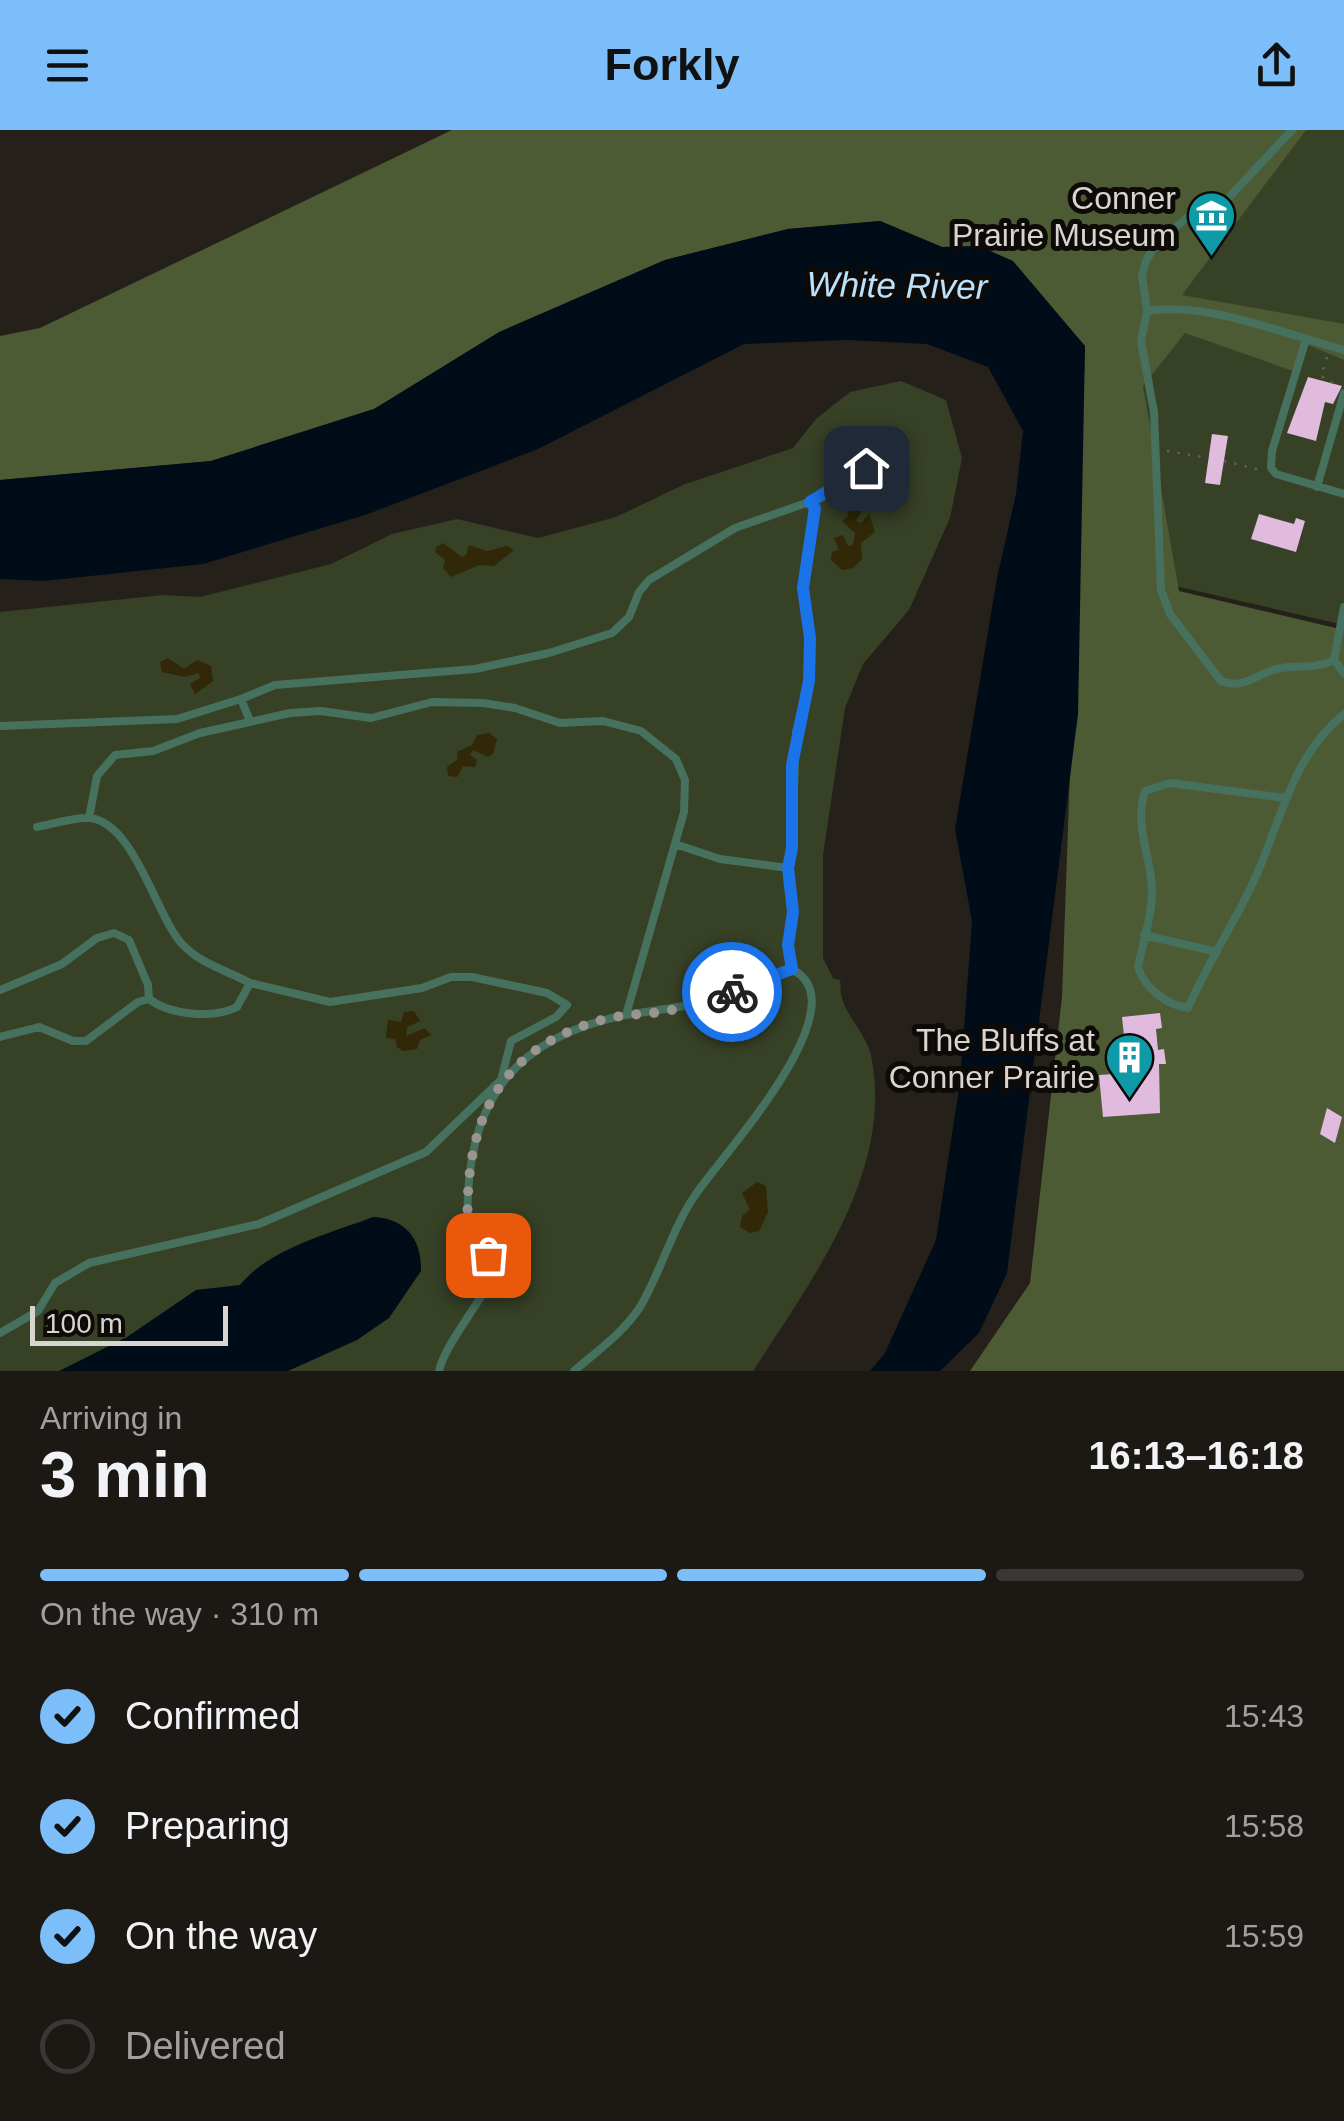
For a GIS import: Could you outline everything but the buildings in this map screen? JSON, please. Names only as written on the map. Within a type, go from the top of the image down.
[{"type":"lane","points":[[1292,130],[1219,208],[1189,216],[1150,251],[1142,275],[1147,311],[1141,341],[1154,412],[1161,590],[1170,614],[1215,677],[1238,685],[1274,669],[1316,668],[1334,660]]},
{"type":"lane","points":[[1147,311],[1182,308],[1344,350]]},
{"type":"lane","points":[[1306,339],[1270,459],[1276,474],[1344,494]]},
{"type":"lane","points":[[1317,487],[1341,393]]},
{"type":"lane","points":[[0,726],[177,719],[275,685],[475,669],[550,654],[612,633],[629,617],[639,592],[649,580],[735,528],[810,502],[866,468]]},
{"type":"lane","points":[[574,1371],[639,1309],[671,1237],[696,1194],[781,1086],[814,998],[806,978],[792,969],[788,945],[793,912],[788,868],[796,732],[809,681],[810,638],[803,588],[814,524],[815,508],[810,502]]},
{"type":"lane","points":[[1344,607],[1334,660],[1344,673]]},
{"type":"lane","points":[[240,699],[250,721]]},
{"type":"lane","points":[[89,818],[97,776],[114,755],[153,751],[188,736],[250,721],[311,711],[371,718],[444,702],[515,708],[560,723],[603,721],[626,725],[665,747],[683,772],[686,798],[626,1015]]},
{"type":"lane","points":[[1284,798],[1170,783],[1145,791],[1140,806],[1142,834],[1152,888],[1138,967],[1142,978],[1160,996],[1188,1008],[1256,876],[1284,798],[1304,762],[1344,714]]},
{"type":"lane","points":[[37,827],[89,818],[105,824],[145,872],[160,909],[180,942],[196,955],[250,982],[330,1002],[422,988],[451,977],[472,977],[566,1002],[566,1010],[511,1041],[501,1080],[471,1149],[468,1224],[473,1244],[492,1258],[494,1279],[448,1342],[438,1371]]},
{"type":"lane","points":[[675,844],[720,859],[788,868]]},
{"type":"lane","points":[[0,990],[62,964],[97,938],[114,933],[130,940],[148,986],[148,999]]},
{"type":"lane","points":[[1144,935],[1217,952]]},
{"type":"lane","points":[[0,1334],[38,1311],[60,1278],[89,1263],[258,1224],[426,1152],[501,1080],[556,1038],[626,1015],[690,1005],[792,969]]},
{"type":"lane","points":[[0,1037],[39,1027],[73,1041],[86,1041],[138,1002],[148,999],[170,1010],[222,1013],[242,1002],[250,982]]},
{"type":"path","points":[[1321,376],[1330,346]]},
{"type":"path","points":[[1296,371],[1334,382],[1341,393]]},
{"type":"path","points":[[1156,449],[1208,458]]},
{"type":"path","points":[[1224,461],[1276,474]]},
{"type":"green space","points":[[452,130],[1306,130],[1182,295],[1344,324],[1344,360],[1301,342],[1293,371],[1185,333],[1143,386],[1179,591],[1344,630],[1344,1371],[970,1371],[1030,1283],[1062,997],[1085,346],[979,246],[942,247],[880,221],[788,229],[665,260],[521,323],[374,409],[211,461],[0,480],[0,336],[40,328]]},
{"type":"green space","name":"Conner Prairie Museum","points":[[1043,130],[1344,130],[1344,625],[1132,576]]},
{"type":"green space","points":[[901,381],[946,400],[962,458],[950,518],[909,610],[863,664],[845,708],[823,855],[823,958],[833,978],[840,980],[843,1002],[871,1056],[875,1099],[871,1141],[843,1222],[753,1371],[0,1371],[0,612],[163,595],[200,597],[331,564],[392,534],[457,519],[538,538],[616,517],[685,484],[793,448],[816,419],[850,392]]},
{"type":"sand","points":[[861,501],[864,507],[856,521],[861,523],[869,514],[875,532],[861,543],[862,559],[853,568],[842,570],[831,560],[832,552],[839,550],[834,538],[843,535],[848,546],[853,545],[855,533],[842,521],[848,516],[846,503]]},
{"type":"sand","points":[[443,543],[462,557],[469,545],[487,551],[507,546],[514,550],[494,566],[479,565],[451,577],[443,568],[445,560],[435,552]]},
{"type":"sand","points":[[168,658],[184,669],[197,660],[211,666],[213,681],[195,694],[190,684],[200,678],[199,673],[184,677],[162,672],[160,662]]},
{"type":"sand","points":[[489,733],[497,739],[493,754],[488,757],[473,750],[470,755],[477,760],[475,767],[463,766],[457,777],[448,776],[447,767],[458,759],[457,752],[472,745],[477,735]]},
{"type":"sand","points":[[414,1011],[420,1021],[407,1027],[406,1036],[425,1028],[431,1035],[420,1040],[417,1049],[403,1051],[395,1039],[386,1038],[388,1020],[401,1022],[404,1012]]},
{"type":"sand","points":[[757,1182],[766,1186],[768,1212],[759,1231],[750,1233],[740,1227],[742,1216],[750,1210],[742,1193]]},
{"type":"water","name":"White River","points":[[880,221],[942,247],[979,246],[1013,261],[1085,346],[1078,714],[1007,1273],[979,1333],[940,1371],[870,1371],[885,1353],[936,1240],[960,1082],[972,921],[955,829],[997,578],[1016,494],[1023,431],[988,367],[927,344],[847,340],[744,344],[538,449],[368,514],[203,564],[44,581],[0,579],[0,480],[211,461],[374,409],[499,332],[665,260],[788,229]]},
{"type":"water","points":[[373,1217],[394,1221],[409,1232],[418,1249],[421,1271],[389,1318],[357,1340],[288,1371],[59,1371],[127,1337],[196,1290],[240,1285],[284,1252]]},
{"type":"way so far","points":[[488,1255],[468,1235],[471,1149],[501,1080],[534,1051],[568,1032],[606,1019],[669,1011],[732,992]]},
{"type":"place","name":"Conner Prairie Museum","points":[[1211,258]]},
{"type":"place","name":"The Bluffs at Conner Prairie","points":[[1130,1100]]},
{"type":"route","points":[[732,992],[792,969],[788,945],[793,912],[788,868],[792,848],[792,765],[809,681],[810,638],[803,588],[814,524],[815,508],[810,502],[866,468]]}]
